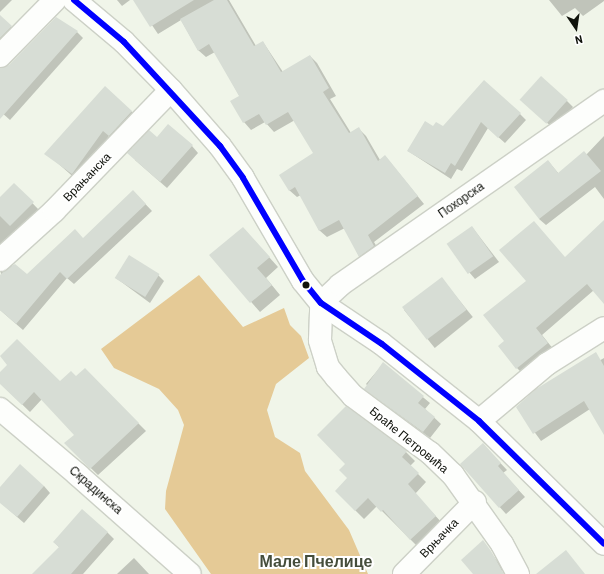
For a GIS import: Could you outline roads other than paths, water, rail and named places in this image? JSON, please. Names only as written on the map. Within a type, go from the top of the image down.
[{"type":"street","points":[[0,56],[55,0]]},
{"type":"street","points":[[74,0],[124,42],[171,90],[238,172],[303,281],[321,303],[382,344],[479,421],[604,544]]},
{"type":"street","name":"Врањанска","points":[[0,260],[54,210],[171,90]]},
{"type":"street","name":"Похорска","points":[[321,303],[340,285],[604,101]]},
{"type":"street","name":"Браће Петровића","points":[[321,303],[320,340],[328,366],[353,396],[430,453],[453,475],[474,502],[518,574]]},
{"type":"street","points":[[479,421],[547,364],[604,328]]},
{"type":"street","name":"Скрадинска","points":[[0,409],[78,474],[190,574]]},
{"type":"street","name":"Врњачка","points":[[404,574],[474,502]]},
{"type":"district","name":"Мале Пчелице","points":[[316,561]]}]
